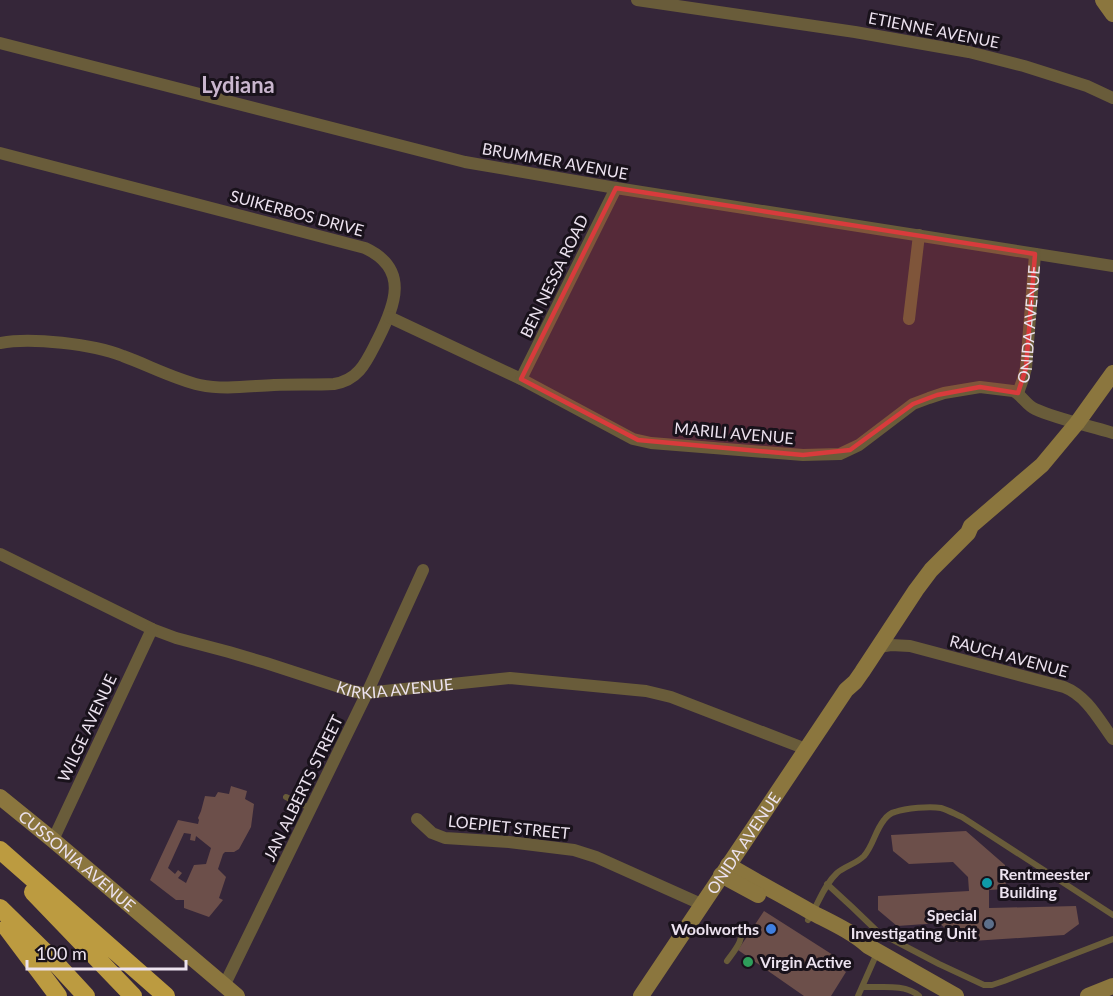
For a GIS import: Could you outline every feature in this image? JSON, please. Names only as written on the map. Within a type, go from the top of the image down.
[{"type":"highway","points":[[0,850],[166,996]]},
{"type":"highway","points":[[0,864],[33,892],[133,996]]},
{"type":"highway","points":[[0,908],[86,996]]},
{"type":"highway","points":[[0,921],[58,996]]},
{"type":"street","name":"ETIENNE AVENUE","points":[[637,0],[855,32],[969,52],[1087,86],[1113,98]]},
{"type":"street","points":[[1103,0],[1113,14]]},
{"type":"street","name":"BRUMMER AVENUE","points":[[0,43],[438,156],[503,170],[1113,266]]},
{"type":"street","name":"SUIKERBOS DRIVE","points":[[0,153],[365,248],[382,259],[391,270],[394,277],[395,294],[389,317],[362,367],[349,380],[334,384],[208,386],[97,348],[18,341],[0,344]]},
{"type":"street","name":"BEN NESSA ROAD","points":[[521,379],[616,188]]},
{"type":"street","points":[[909,319],[919,235]]},
{"type":"street","name":"ONIDA AVENUE","points":[[1018,393],[1026,368],[1035,254]]},
{"type":"street","name":"MARILI AVENUE","points":[[389,317],[521,379],[638,440],[657,444],[803,456],[840,454],[850,450],[914,404],[937,395],[980,387],[1010,390],[1018,393],[1034,408],[1113,433]]},
{"type":"street","name":"ONIDA AVENUE","points":[[846,690],[856,665],[924,567],[956,533],[971,526],[1039,468],[1077,423],[1113,373]]},
{"type":"street","name":"ONIDA AVENUE","points":[[640,996],[846,690],[855,682],[932,570],[968,533],[971,526]]},
{"type":"street","name":"KIRKIA AVENUE","points":[[0,554],[152,629],[352,691],[367,693],[510,678],[646,691],[680,700],[806,749]]},
{"type":"street","name":"JAN ALBERTS STREET","points":[[231,991],[311,809],[423,570]]},
{"type":"street","points":[[895,622],[900,638],[910,646]]},
{"type":"street","name":"WILGE AVENUE","points":[[53,840],[152,629]]},
{"type":"street","name":"RAUCH AVENUE","points":[[879,647],[910,646],[1070,689],[1084,699],[1113,739]]},
{"type":"street","name":"CUSSONIA AVENUE","points":[[0,797],[231,991]]},
{"type":"street","name":"LOEPIET STREET","points":[[417,819],[432,833],[446,838],[509,842],[574,850],[596,857],[701,904]]},
{"type":"street","points":[[725,870],[811,916],[842,937],[873,949],[939,990],[956,996]]},
{"type":"street","points":[[1088,996],[1113,986]]},
{"type":"lane","points":[[286,797],[311,809]]},
{"type":"lane","points":[[811,916],[827,884],[841,869],[864,856],[879,827],[889,815],[902,810],[940,808],[962,817],[1113,915]]},
{"type":"lane","points":[[827,884],[878,932],[939,964],[987,985],[1004,981],[1113,939]]},
{"type":"lane","points":[[727,961],[742,938],[741,925]]},
{"type":"lane","points":[[858,996],[873,949]]},
{"type":"lane","points":[[862,987],[904,988],[919,996]]},
{"type":"highlighted area","points":[[616,188],[1035,254],[1026,368],[1018,393],[980,387],[937,395],[913,404],[850,450],[803,455],[638,440],[521,379]]},
{"type":"building","points":[[231,786],[247,791],[245,799],[254,804],[251,827],[239,849],[223,854],[218,869],[226,877],[219,898],[223,900],[209,917],[184,908],[184,900],[176,900],[150,880],[178,820],[198,824],[205,796],[215,797],[218,792],[229,794]],"holes":[[[184,833],[191,834],[190,840],[195,841],[196,836],[211,848],[206,864],[194,865],[186,883],[178,878],[182,873],[178,870],[175,874],[168,868]]]},
{"type":"building","name":"Rentmeester Building","points":[[966,831],[1005,865],[1006,889],[989,890],[989,908],[1076,906],[1079,924],[1064,935],[957,942],[940,923],[897,926],[878,910],[878,896],[969,891],[968,877],[953,862],[909,864],[893,851],[891,835]]},
{"type":"building","points":[[764,911],[844,962],[840,968],[846,972],[831,996],[804,996],[738,950]]},
{"type":"place","name":"Rentmeester Building","points":[[987,883]]},
{"type":"place","name":"Special Investigating Unit","points":[[989,924]]},
{"type":"place","name":"Woolworths","points":[[771,929]]},
{"type":"place","name":"Virgin Active","points":[[748,962]]},
{"type":"district","name":"Lydiana","points":[[238,85]]}]
